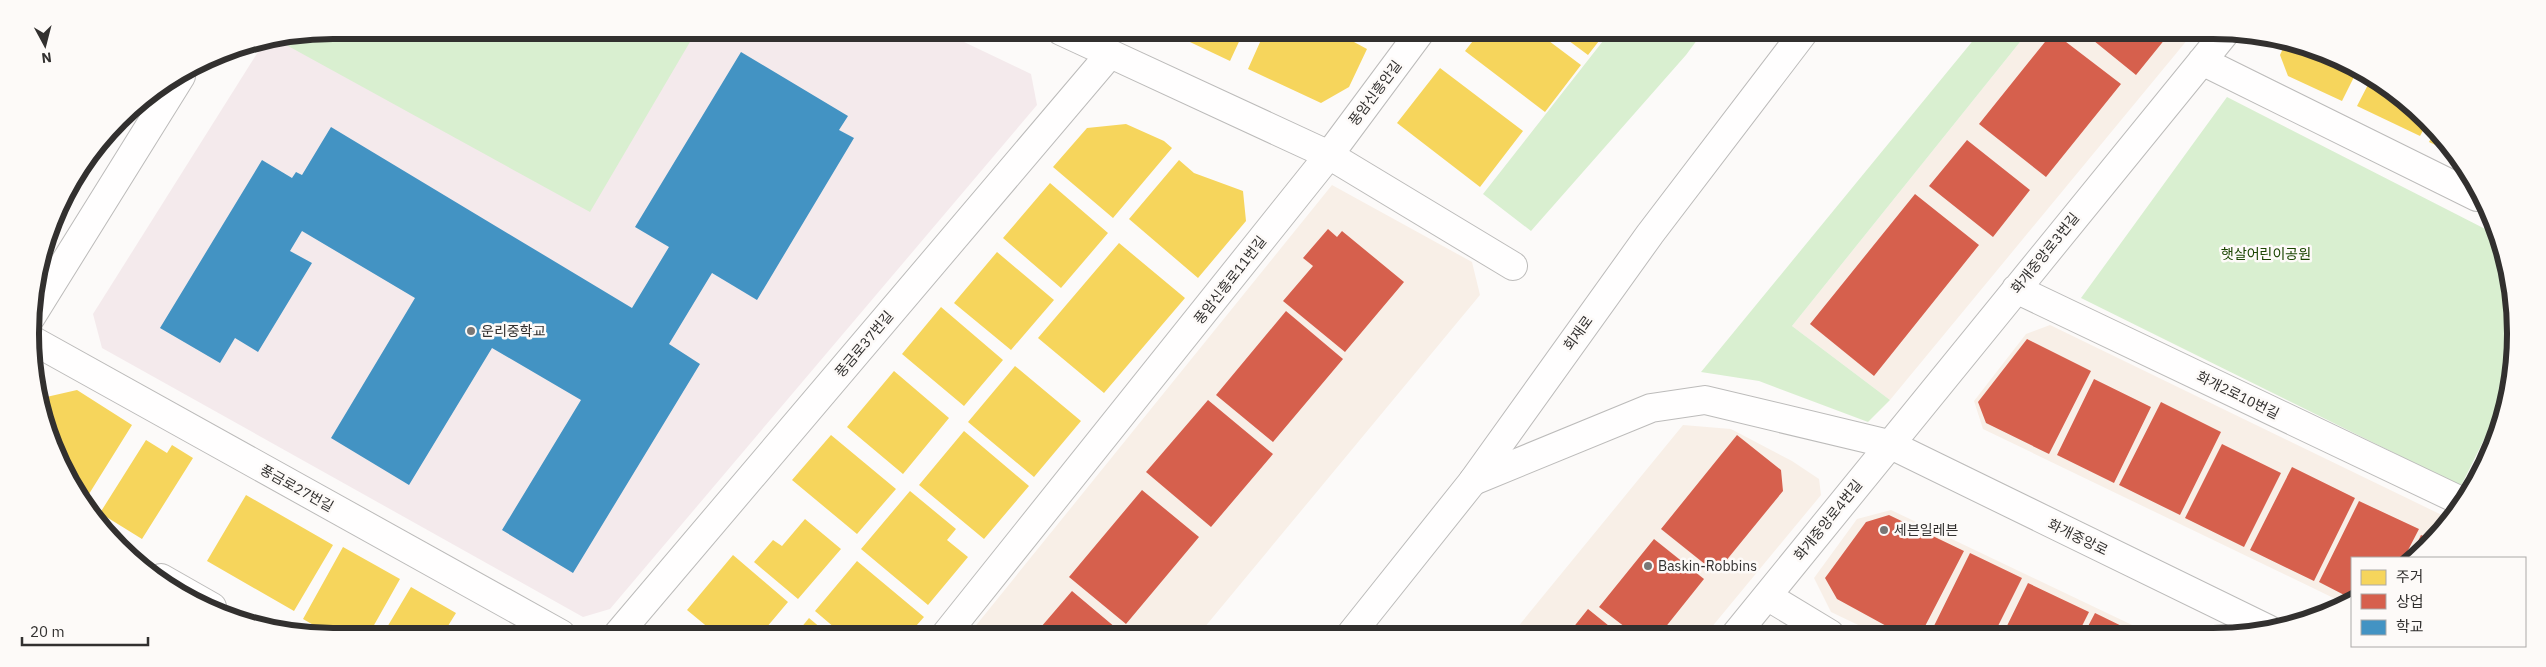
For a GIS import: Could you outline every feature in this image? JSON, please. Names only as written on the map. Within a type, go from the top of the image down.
[{"type":"street","points":[[1078,39],[1329,155],[1513,266]]},
{"type":"street","name":"풍암신흥안길","points":[[1329,155],[1416,39]]},
{"type":"street","name":"회재로","points":[[1357,628],[1472,481],[1650,234],[1799,39]]},
{"type":"street","name":"화개중앙로3번길","points":[[1889,444],[2220,39]]},
{"type":"street","name":"풍금로37번길","points":[[623,628],[1110,54]]},
{"type":"street","points":[[2202,61],[2473,195]]},
{"type":"street","points":[[40,302],[176,84]]},
{"type":"street","name":"풍암신흥로11번길","points":[[951,628],[1329,155]]},
{"type":"street","name":"화개2로10번길","points":[[2016,289],[2457,499]]},
{"type":"street","name":"풍금로27번길","points":[[39,344],[550,628]]},
{"type":"street","name":"화개중앙로","points":[[1472,481],[1651,408],[1705,400],[1889,444],[2258,625]]},
{"type":"street","name":"화개중앙로4번길","points":[[1741,628],[1889,444]]},
{"type":"street","points":[[1767,596],[1820,628]]},
{"type":"shaded area","name":"운리중학교","points":[[314,39],[958,39],[1031,74],[1037,105],[610,609],[583,617],[102,348],[93,314],[260,48],[276,44]]},
{"type":"shaded area","points":[[2022,39],[2188,39],[1890,400],[1792,326]]},
{"type":"shaded area","points":[[1332,185],[1472,262],[1480,295],[1204,628],[974,628]]},
{"type":"shaded area","points":[[2050,325],[2444,516],[2421,542],[2404,557],[2351,557],[2351,594],[2338,600],[1983,429],[1974,401],[2026,334]]},
{"type":"shaded area","points":[[1683,425],[1731,429],[1792,461],[1819,479],[1821,495],[1711,628],[1517,628]]},
{"type":"shaded area","points":[[1891,510],[2138,628],[1864,628],[1831,612],[1814,578],[1857,519]]},
{"type":"green space","points":[[314,39],[692,39],[590,212],[283,43]]},
{"type":"green space","points":[[1605,39],[1698,39],[1686,55],[1531,231],[1483,194]]},
{"type":"green space","points":[[1974,39],[2022,39],[1792,326],[1890,400],[1868,422],[1759,381],[1701,372]]},
{"type":"green space","name":"햇살어린이공원","points":[[2227,97],[2489,231],[2502,276],[2507,314],[2507,353],[2502,391],[2495,417],[2461,486],[2081,298]]},
{"type":"building: 주거","points":[[1184,39],[1240,39],[1230,61]]},
{"type":"building: 주거","points":[[1261,39],[1355,39],[1354,42],[1367,49],[1349,87],[1321,103],[1248,69]]},
{"type":"building: 주거","points":[[1474,39],[1546,39],[1581,65],[1545,112],[1465,51]]},
{"type":"building: 주거","points":[[1566,39],[1601,39],[1588,55]]},
{"type":"building: 주거","points":[[2283,48],[2289,49],[2325,61],[2355,75],[2342,101],[2288,76],[2280,55]]},
{"type":"building: 주거","points":[[1440,68],[1523,131],[1480,187],[1397,123]]},
{"type":"building: 주거","points":[[2369,83],[2407,112],[2424,128],[2420,136],[2357,106]]},
{"type":"building: 주거","points":[[1126,124],[1164,141],[1172,148],[1113,218],[1053,167],[1087,128]]},
{"type":"building: 주거","points":[[2432,137],[2441,147],[2429,142]]},
{"type":"building: 주거","points":[[1179,160],[1194,173],[1243,191],[1246,221],[1198,278],[1129,219]]},
{"type":"building: 주거","points":[[1050,183],[1108,233],[1061,288],[1003,238]]},
{"type":"building: 주거","points":[[1119,243],[1185,298],[1104,393],[1038,338]]},
{"type":"building: 주거","points":[[997,252],[1054,300],[1011,350],[954,303]]},
{"type":"building: 주거","points":[[941,307],[1003,360],[964,406],[902,354]]},
{"type":"building: 주거","points":[[1015,366],[1081,421],[1034,477],[968,422]]},
{"type":"building: 주거","points":[[894,371],[949,418],[903,474],[847,427]]},
{"type":"building: 주거","points":[[77,390],[132,425],[88,496],[61,446],[46,397]]},
{"type":"building: 주거","points":[[964,431],[1029,486],[984,539],[919,485]]},
{"type":"building: 주거","points":[[831,435],[896,489],[857,534],[792,480]]},
{"type":"building: 주거","points":[[146,440],[167,453],[172,445],[193,458],[142,539],[100,513]]},
{"type":"building: 주거","points":[[910,491],[956,529],[947,540],[968,557],[928,605],[861,549]]},
{"type":"building: 주거","points":[[246,495],[333,545],[294,611],[207,561]]},
{"type":"building: 주거","points":[[805,519],[841,549],[798,599],[754,562],[773,540],[782,546]]},
{"type":"building: 주거","points":[[343,547],[400,579],[372,628],[319,628],[303,619]]},
{"type":"building: 주거","points":[[733,555],[788,602],[766,628],[709,628],[687,610]]},
{"type":"building: 주거","points":[[857,561],[924,617],[914,628],[835,628],[815,611]]},
{"type":"building: 주거","points":[[411,587],[456,613],[447,628],[387,628]]},
{"type":"building: 주거","points":[[809,618],[821,628],[801,628]]},
{"type":"building: 상업","points":[[2047,39],[2062,39],[2121,84],[2046,177],[1979,124]]},
{"type":"building: 상업","points":[[2092,39],[2165,39],[2136,75]]},
{"type":"building: 상업","points":[[1967,140],[2030,190],[1993,237],[1929,186]]},
{"type":"building: 상업","points":[[1915,194],[1979,245],[1874,376],[1810,324]]},
{"type":"building: 상업","points":[[1328,229],[1337,237],[1342,231],[1404,282],[1345,352],[1283,301],[1313,266],[1303,258]]},
{"type":"building: 상업","points":[[1286,311],[1343,359],[1273,442],[1216,395]]},
{"type":"building: 상업","points":[[2027,339],[2091,371],[2049,454],[1986,423],[1978,402]]},
{"type":"building: 상업","points":[[2094,379],[2151,407],[2114,483],[2057,455]]},
{"type":"building: 상업","points":[[1208,400],[1273,454],[1211,527],[1146,472]]},
{"type":"building: 상업","points":[[2161,402],[2221,432],[2180,515],[2119,485]]},
{"type":"building: 상업","points":[[1737,435],[1781,470],[1783,491],[1716,573],[1661,529]]},
{"type":"building: 상업","points":[[2222,444],[2281,473],[2244,547],[2185,518]]},
{"type":"building: 상업","points":[[2292,467],[2355,498],[2314,581],[2250,550]]},
{"type":"building: 상업","points":[[1142,490],[1199,537],[1126,624],[1069,577]]},
{"type":"building: 상업","points":[[2359,501],[2419,529],[2404,557],[2351,557],[2351,594],[2346,596],[2319,582]]},
{"type":"building: 상업","points":[[1889,515],[1964,551],[1924,628],[1890,628],[1837,599],[1825,578],[1866,522]]},
{"type":"building: 상업","points":[[2421,535],[2426,537],[2421,542],[2415,548]]},
{"type":"building: 상업","points":[[1654,539],[1704,579],[1665,628],[1626,628],[1599,607]]},
{"type":"building: 상업","points":[[1970,553],[2022,578],[1997,628],[1933,628]]},
{"type":"building: 상업","points":[[2028,583],[2089,612],[2081,628],[2006,628]]},
{"type":"building: 상업","points":[[1072,591],[1116,628],[1040,628]]},
{"type":"building: 상업","points":[[1588,609],[1612,628],[1573,628]]},
{"type":"building: 상업","points":[[2095,613],[2126,628],[2087,628]]},
{"type":"building: 학교","points":[[741,52],[848,116],[839,130],[854,138],[757,300],[712,273],[669,344],[700,364],[573,573],[502,530],[581,400],[492,348],[409,485],[331,438],[415,298],[302,231],[290,251],[312,263],[258,352],[235,338],[220,363],[160,328],[262,160],[292,178],[296,172],[302,175],[331,127],[632,308],[669,247],[635,227]]},
{"type":"place","name":"운리중학교","points":[[471,331]]},
{"type":"place","name":"세븐일레븐","points":[[1884,530]]},
{"type":"place","name":"Baskin-Robbins","points":[[1648,566]]}]
